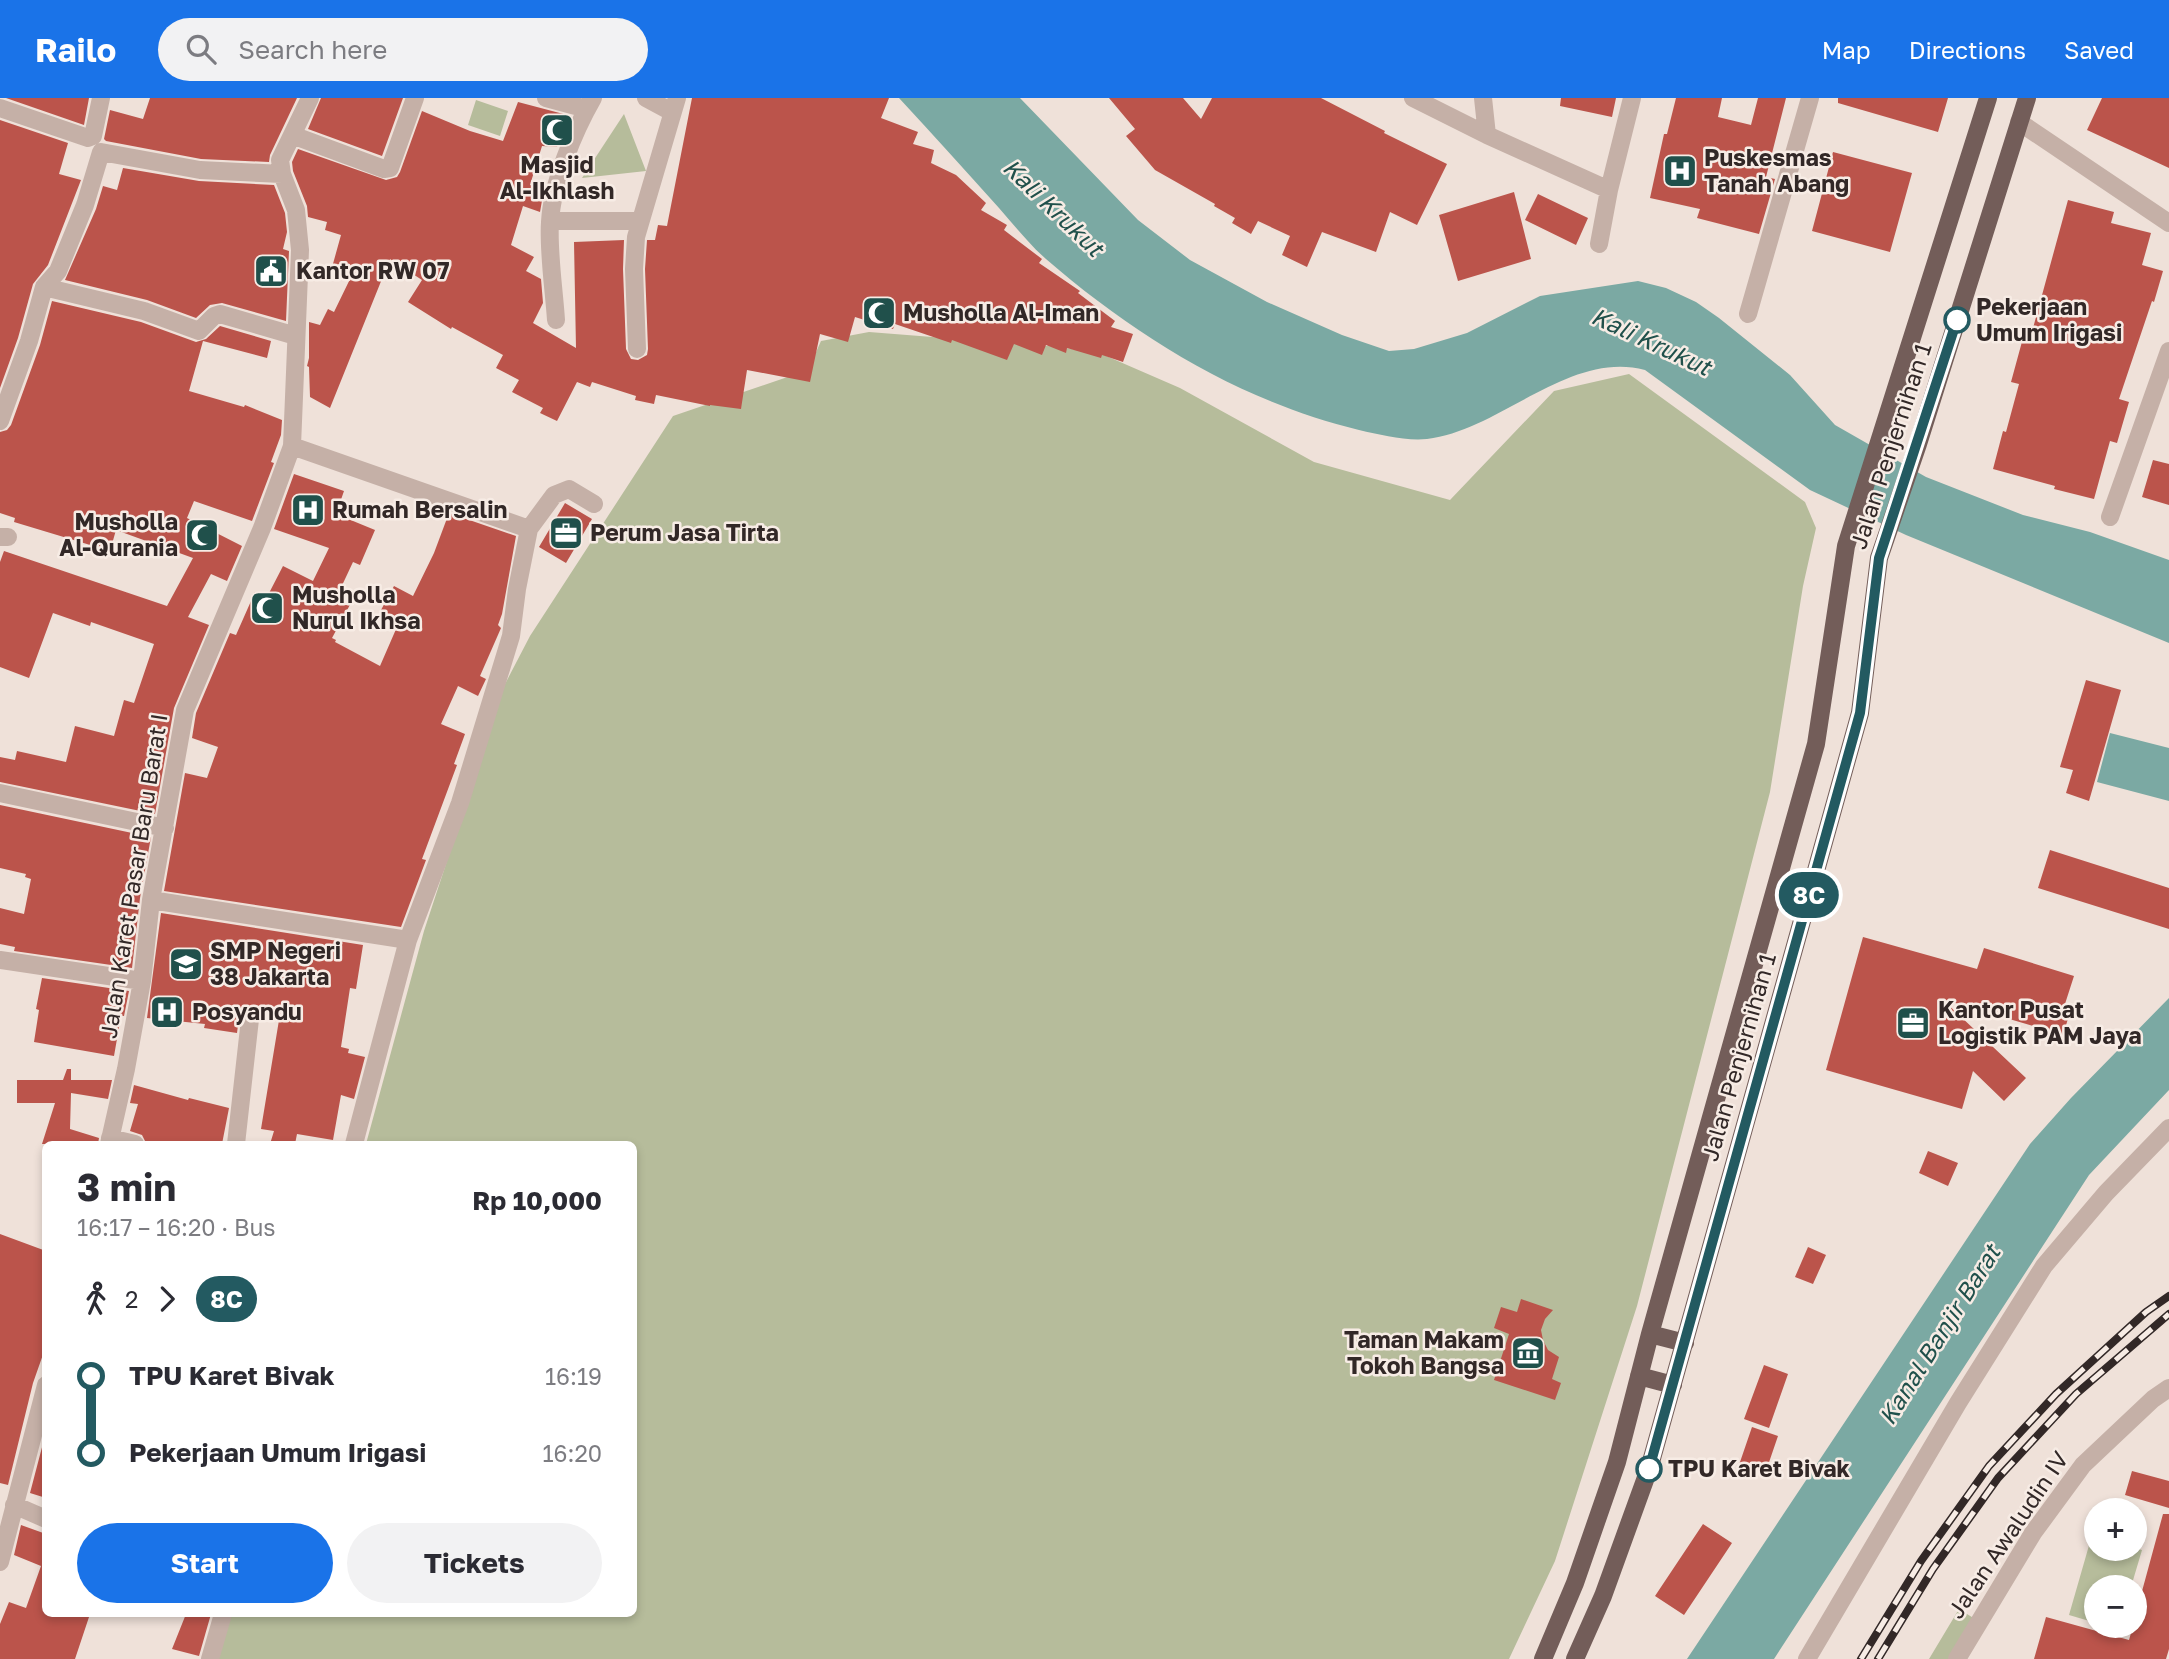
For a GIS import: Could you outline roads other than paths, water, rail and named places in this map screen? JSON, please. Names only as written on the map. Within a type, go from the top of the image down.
[{"type":"main road","name":"Jalan Penjernihan 1","points":[[1543,1659],[1575,1583],[1617,1462],[1650,1334],[1816,744],[1846,546],[1988,98]]},
{"type":"main road","name":"Jalan Penjernihan 1","points":[[1575,1659],[1603,1596],[1649,1469],[1860,713],[1879,558],[1918,444],[2026,98]]},
{"type":"main road","points":[[1650,1334],[1685,1343]]},
{"type":"main road","points":[[1639,1376],[1673,1385]]},
{"type":"street","points":[[0,108],[88,138],[93,136],[101,98]]},
{"type":"street","points":[[0,421],[29,341],[44,287],[58,271],[85,205],[101,152],[200,170],[282,174],[280,160],[310,98]]},
{"type":"street","points":[[292,135],[384,169],[390,168],[415,98]]},
{"type":"street","points":[[546,98],[590,104],[569,148],[550,221],[556,320]]},
{"type":"street","points":[[637,349],[634,269],[636,237],[674,105],[646,98]]},
{"type":"street","points":[[1413,98],[1609,190]]},
{"type":"street","points":[[1483,98],[1487,135]]},
{"type":"street","points":[[1599,244],[1609,190],[1632,98]]},
{"type":"street","points":[[1748,314],[1810,98]]},
{"type":"street","points":[[2019,122],[2169,223]]},
{"type":"street","name":"Jalan Karet Pasar Baru Barat I","points":[[110,1141],[142,981],[151,900],[185,710],[262,528],[292,446],[300,250],[296,210],[282,174]]},
{"type":"street","points":[[550,221],[640,221]]},
{"type":"street","points":[[44,287],[144,311],[199,331],[214,316],[220,314],[296,337]]},
{"type":"street","points":[[2110,517],[2169,351]]},
{"type":"street","points":[[292,446],[529,529]]},
{"type":"street","points":[[355,1141],[408,940],[460,803],[511,636],[529,529],[546,504],[561,491],[569,489],[594,504]]},
{"type":"street","points":[[0,793],[165,828]]},
{"type":"street","points":[[151,900],[408,940]]},
{"type":"street","points":[[0,960],[142,981]]},
{"type":"street","points":[[236,1141],[250,1019]]},
{"type":"street","points":[[1807,1659],[1958,1403],[2044,1266],[2106,1193],[2169,1128]]},
{"type":"street","name":"Jalan Awaludin IV","points":[[1957,1659],[2033,1533],[2083,1465],[2152,1399],[2169,1388]]},
{"type":"street","points":[[0,1562],[42,1399]]},
{"type":"street","points":[[14,1505],[42,1517]]},
{"type":"street","points":[[210,1659],[222,1617]]},
{"type":"water","name":"Kali Krukut","points":[[899,98],[1020,98],[1138,220],[1190,260],[1267,302],[1342,335],[1389,351],[1414,349],[1467,333],[1540,296],[1638,281],[1666,288],[1696,302],[1719,318],[1790,375],[1835,425],[1926,477],[2023,515],[2090,532],[2169,560],[2169,643],[1906,535],[1810,490],[1645,370],[1617,367],[1589,371],[1562,381],[1482,422],[1454,433],[1427,439],[1384,436],[1359,430],[1273,402],[1192,363],[1116,315],[1080,288],[1034,247]]},
{"type":"water","points":[[2110,733],[2169,748],[2169,801],[2097,782]]},
{"type":"water","name":"Kanal Banjir Barat","points":[[2169,998],[2169,1090],[2089,1175],[1774,1659],[1687,1659],[2030,1144]]},
{"type":"railway","points":[[1861,1659],[1921,1561],[1989,1466],[2056,1394],[2146,1312],[2169,1296]]},
{"type":"railway","points":[[1878,1659],[1933,1569],[1998,1478],[2076,1394],[2169,1314]]},
{"type":"place","name":"Masjid Al-Ikhlash","points":[[557,130]]},
{"type":"place","name":"Puskesmas Tanah Abang","points":[[1680,171]]},
{"type":"place","name":"Kantor RW 07","points":[[271,271]]},
{"type":"place","name":"Musholla Al-Iman","points":[[879,313]]},
{"type":"place","name":"Pekerjaan Umum Irigasi","points":[[1957,320]]},
{"type":"place","name":"Rumah Bersalin","points":[[308,510]]},
{"type":"place","name":"Perum Jasa Tirta","points":[[566,533]]},
{"type":"place","name":"Musholla Al-Qurania","points":[[202,535]]},
{"type":"place","name":"Musholla Nurul Ikhsa","points":[[267,608]]},
{"type":"place","name":"SMP Negeri 38 Jakarta","points":[[186,964]]},
{"type":"place","name":"Posyandu","points":[[167,1012]]},
{"type":"place","name":"Kantor Pusat Logistik PAM Jaya","points":[[1913,1023]]},
{"type":"place","name":"Taman Makam Tokoh Bangsa","points":[[1528,1353]]},
{"type":"place","name":"TPU Karet Bivak","points":[[1649,1469]]}]
